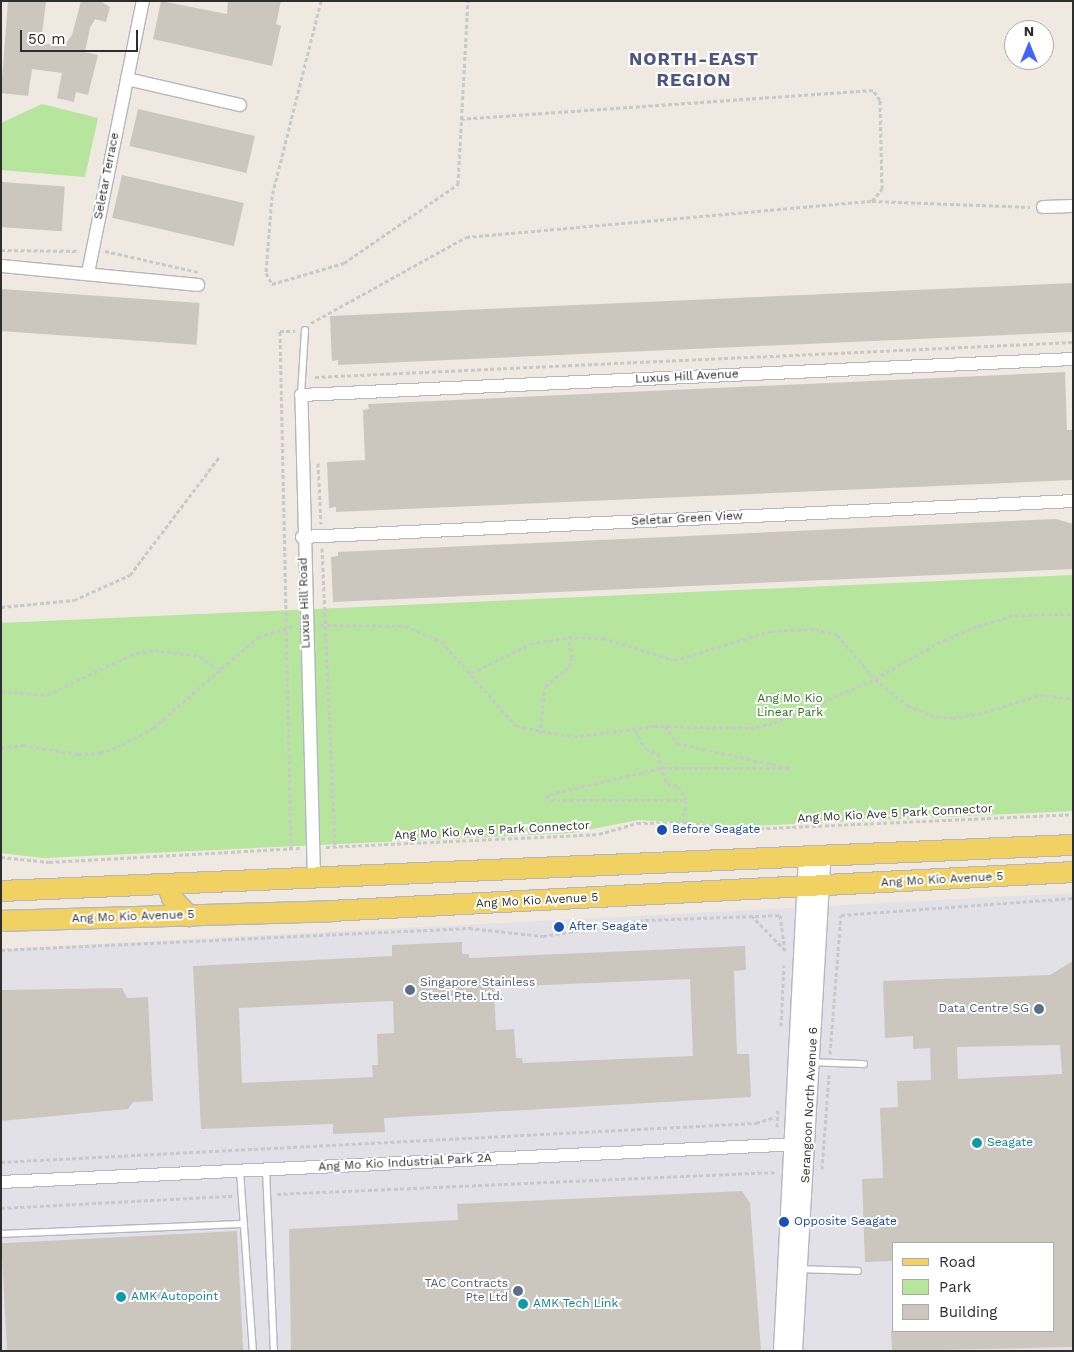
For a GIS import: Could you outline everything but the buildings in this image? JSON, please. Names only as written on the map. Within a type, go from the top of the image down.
[{"type":"main road","points":[[1,891],[814,858],[1073,845]]},
{"type":"main road","name":"Ang Mo Kio Avenue 5","points":[[1,921],[189,916],[813,887],[1073,872]]},
{"type":"main road","points":[[167,884],[172,898],[189,916]]},
{"type":"street","name":"Seletar Terrace","points":[[88,273],[143,1]]},
{"type":"street","points":[[127,79],[240,105]]},
{"type":"street","points":[[1043,207],[1073,206]]},
{"type":"street","points":[[1,266],[198,285]]},
{"type":"street","name":"Luxus Hill Avenue","points":[[301,395],[1073,359]]},
{"type":"street","name":"Luxus Hill Road","points":[[301,395],[302,537],[314,877]]},
{"type":"street","name":"Seletar Green View","points":[[302,537],[1073,501]]},
{"type":"street","name":"Serangoon North Avenue 6","points":[[782,1351],[793,1268],[801,1144],[814,858]]},
{"type":"street","name":"Ang Mo Kio Industrial Park 2A","points":[[1,1182],[801,1144]]},
{"type":"street","name":"Serangoon North Avenue 6","points":[[793,1268],[794,1351]]},
{"type":"lane","name":"Luxus Hill Road","points":[[301,395],[305,330]]},
{"type":"lane","points":[[804,1061],[829,1064],[864,1064]]},
{"type":"lane","points":[[266,1170],[274,1351]]},
{"type":"lane","points":[[240,1171],[253,1351]]},
{"type":"lane","points":[[1,1234],[244,1224]]},
{"type":"lane","points":[[793,1268],[858,1271]]},
{"type":"path","points":[[321,1],[272,196],[266,273],[272,284],[344,263],[450,193],[462,173],[462,118],[468,1]]},
{"type":"path","points":[[462,118],[873,90],[880,100],[882,189],[872,201]]},
{"type":"path","points":[[305,330],[316,317],[466,236],[872,201],[1043,207]]},
{"type":"path","points":[[1,250],[93,250],[198,269],[198,285]]},
{"type":"path","points":[[291,849],[280,331],[313,330]]},
{"type":"path","points":[[315,377],[1073,342]]},
{"type":"path","points":[[315,367],[316,394]]},
{"type":"path","points":[[318,453],[334,847]]},
{"type":"path","points":[[1,607],[74,600],[130,575],[220,456]]},
{"type":"path","points":[[1,748],[23,746],[78,754],[107,750],[153,728],[217,669],[258,637],[287,627],[305,624],[405,626],[441,641],[516,726],[540,734],[574,737],[666,726],[750,728],[774,723],[875,680],[937,643],[978,626],[1015,615],[1073,614]]},
{"type":"path","points":[[471,673],[530,644],[568,637],[603,638],[674,660],[771,631],[815,628],[837,635],[875,680],[907,705],[952,718],[1040,695],[1073,699]]},
{"type":"path","points":[[540,734],[545,686],[569,668],[572,658],[568,637]]},
{"type":"path","points":[[1,691],[47,695],[130,655],[154,650],[200,656],[217,669]]},
{"type":"path","points":[[666,726],[677,743],[789,768],[661,768],[546,795],[550,800],[686,800]]},
{"type":"path","points":[[634,730],[645,749],[658,753],[667,784],[678,786],[686,800],[683,822]]},
{"type":"path","name":"Ang Mo Kio Ave 5 Park Connector","points":[[1,857],[50,862],[334,847],[515,841],[599,834],[637,823],[683,822],[748,829],[1073,814]]},
{"type":"path","points":[[822,1172],[841,915],[1073,898]]},
{"type":"path","points":[[751,915],[785,950]]},
{"type":"path","points":[[1,950],[469,928],[542,936],[645,920],[780,915]]},
{"type":"path","points":[[1,1162],[756,1123],[774,1117]]},
{"type":"path","points":[[267,1195],[781,1172]]},
{"type":"path","points":[[1,1208],[242,1196]]},
{"type":"shaded area","points":[[1073,893],[1073,1351],[1,1351],[1,949]]},
{"type":"green space","points":[[42,104],[98,118],[85,177],[1,170],[1,123]]},
{"type":"green space","name":"Ang Mo Kio Linear Park","points":[[1073,575],[1073,811],[749,826],[638,820],[572,833],[43,858],[1,853],[1,623]]},
{"type":"place","name":"Before Seagate","points":[[662,830]]},
{"type":"place","name":"After Seagate","points":[[559,927]]},
{"type":"place","name":"Singapore Stainless Steel Pte. Ltd.","points":[[410,990]]},
{"type":"place","name":"Data Centre SG","points":[[1039,1009]]},
{"type":"place","name":"Seagate","points":[[977,1143]]},
{"type":"place","name":"Opposite Seagate","points":[[784,1222]]},
{"type":"place","name":"TAC Contracts Pte Ltd","points":[[518,1291]]},
{"type":"place","name":"AMK Autopoint","points":[[121,1297]]},
{"type":"place","name":"AMK Tech Link","points":[[523,1304]]},
{"type":"district","name":"NORTH-EAST REGION","points":[[694,70]]}]
